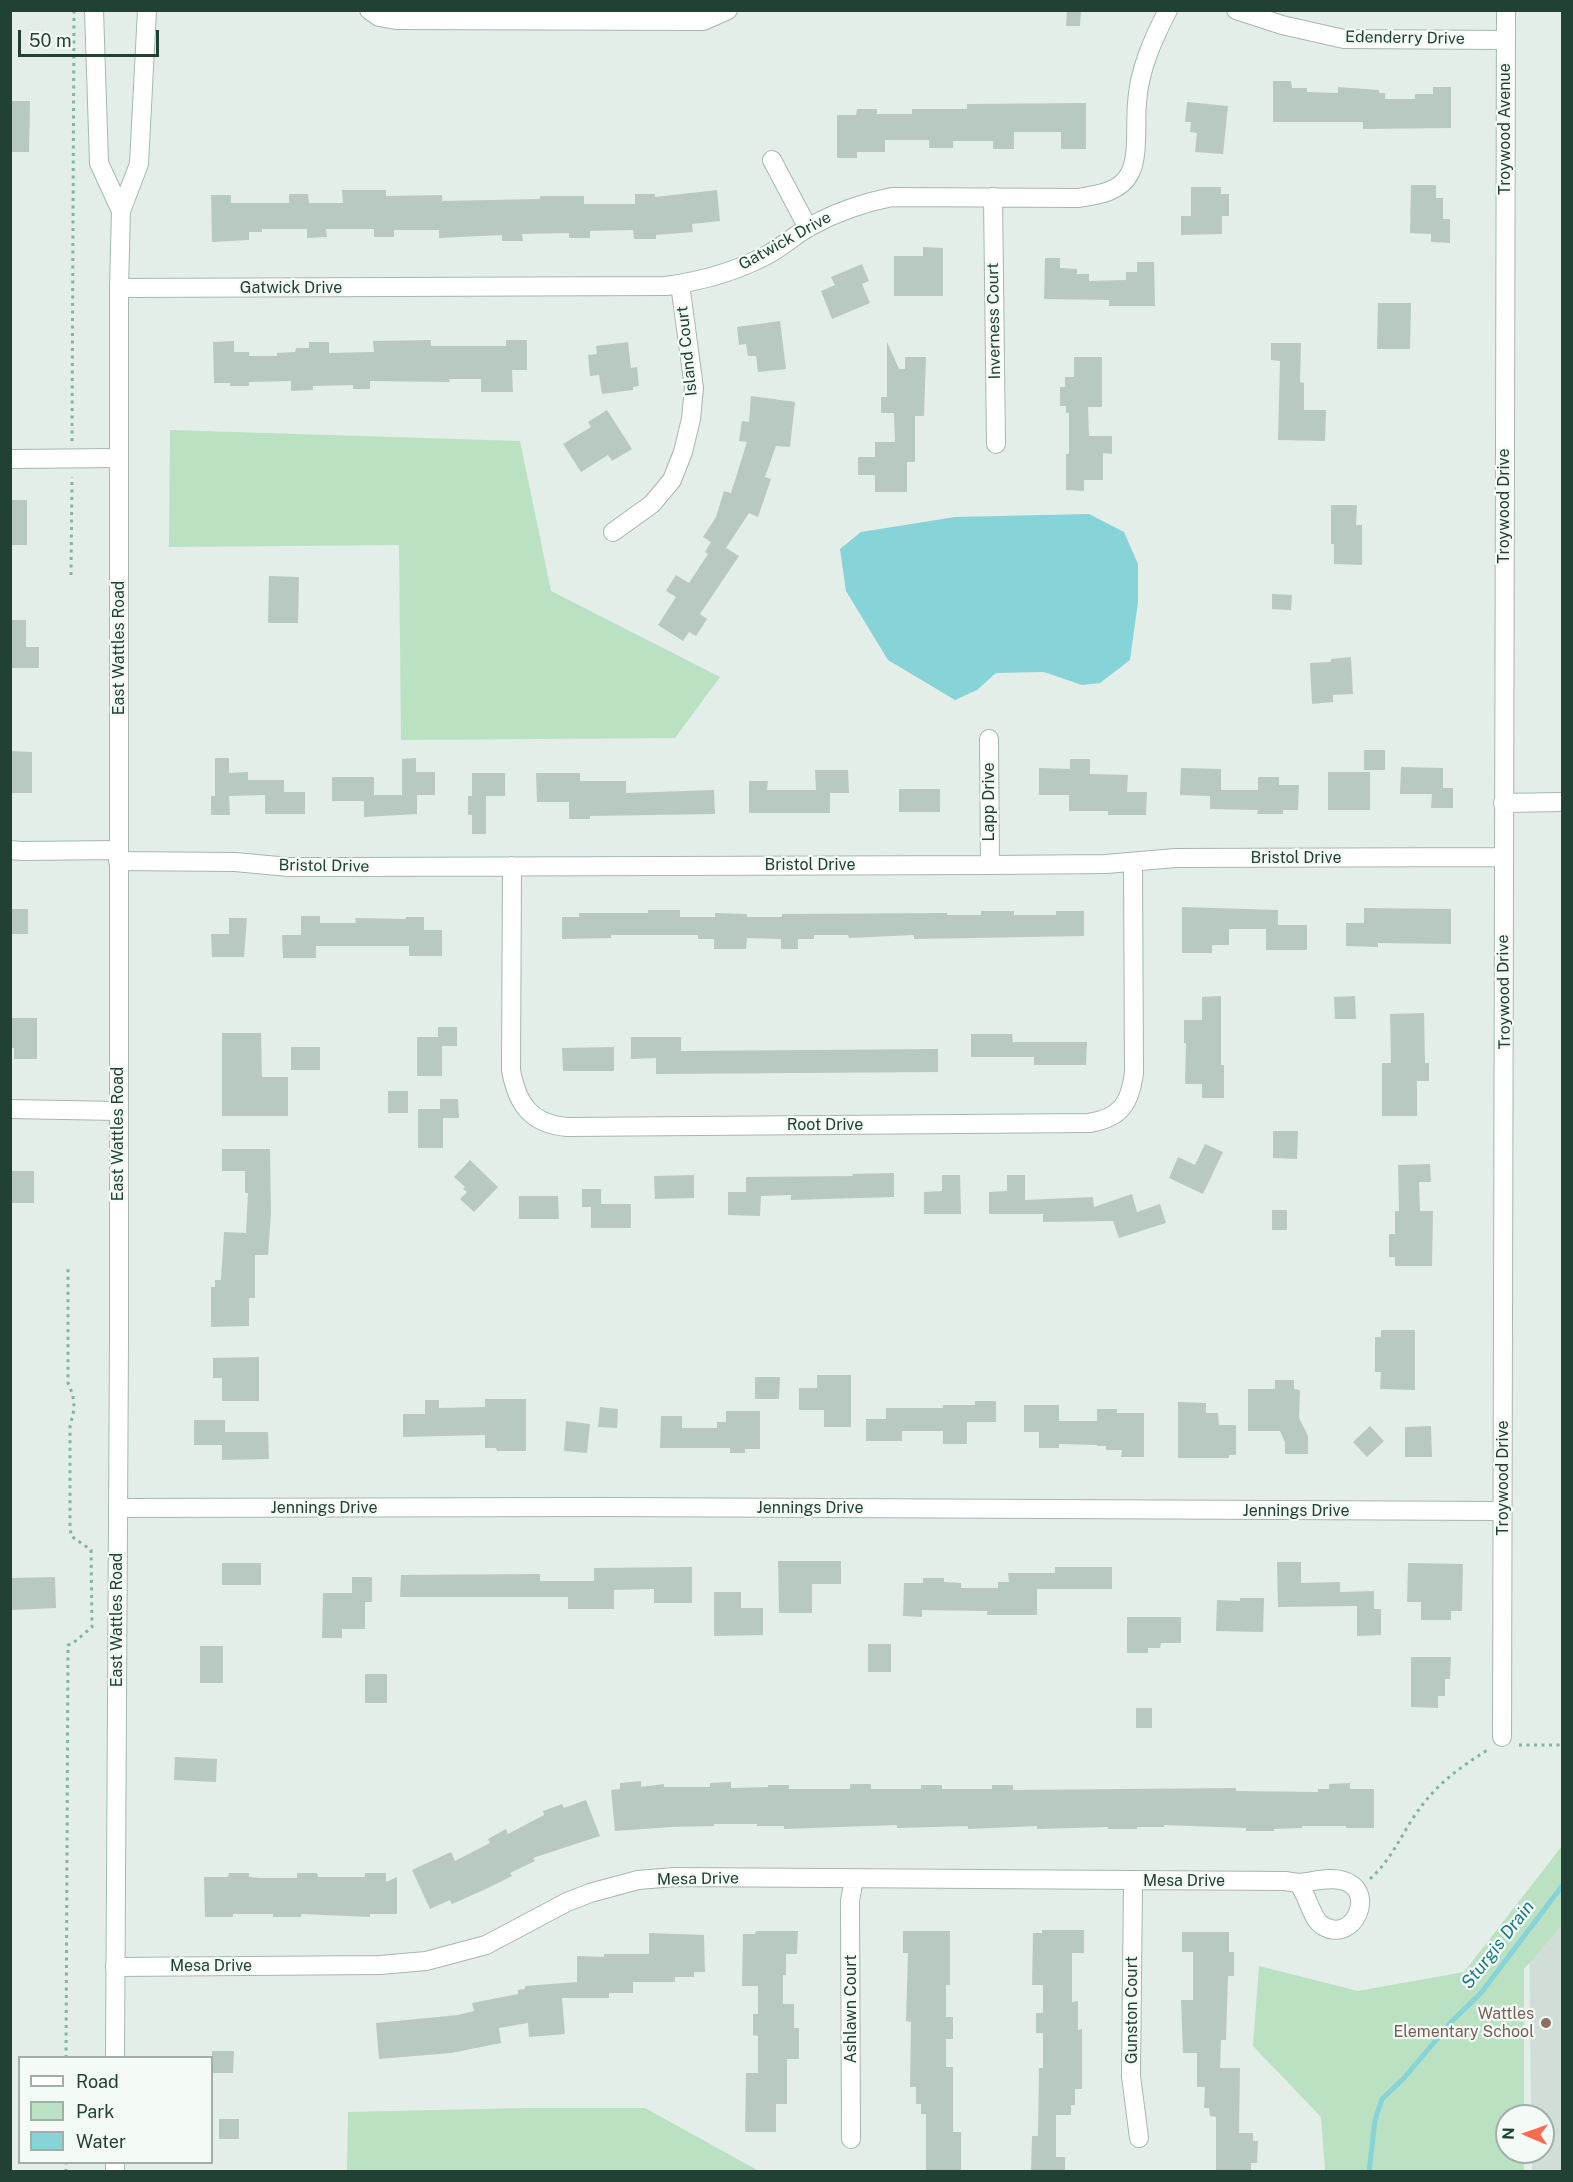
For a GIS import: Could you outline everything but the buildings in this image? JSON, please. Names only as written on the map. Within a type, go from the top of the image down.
[{"type":"street","name":"East Wattles Road","points":[[94,10],[99,163],[121,211]]},
{"type":"street","name":"East Wattles Road","points":[[115,2056],[119,288],[121,211],[139,164],[147,10]]},
{"type":"street","points":[[369,10],[379,17],[396,20],[679,21],[703,21],[728,10]]},
{"type":"street","name":"Gatwick Drive","points":[[119,288],[645,288],[704,280],[735,270],[768,255],[840,210],[862,203],[892,197],[1078,198],[1097,195],[1118,188],[1130,173],[1135,147],[1140,81],[1155,35],[1168,10]]},
{"type":"street","name":"Edenderry Drive","points":[[1236,10],[1271,22],[1344,39],[1506,40]]},
{"type":"street","name":"Troywood Avenue","points":[[1504,248],[1506,10]]},
{"type":"street","points":[[772,160],[808,228]]},
{"type":"street","name":"Inverness Court","points":[[993,197],[996,444]]},
{"type":"street","name":"Troywood Drive","points":[[1502,1741],[1505,1085],[1504,248]]},
{"type":"street","name":"Island Court","points":[[613,532],[652,504],[672,480],[683,452],[691,419],[694,387],[680,284]]},
{"type":"street","points":[[10,459],[119,458]]},
{"type":"street","name":"Lapp Drive","points":[[989,739],[990,865]]},
{"type":"street","points":[[1503,803],[1563,802]]},
{"type":"street","name":"Bristol Drive","points":[[10,850],[289,867],[990,865],[1133,862],[1186,858],[1503,857]]},
{"type":"street","name":"Root Drive","points":[[512,866],[511,1070],[513,1085],[532,1116],[546,1123],[567,1127],[1089,1123],[1102,1121],[1118,1113],[1129,1097],[1134,1073],[1133,862]]},
{"type":"street","points":[[10,1109],[118,1111]]},
{"type":"street","name":"Jennings Drive","points":[[118,1508],[615,1507],[1502,1511]]},
{"type":"street","name":"Mesa Drive","points":[[115,1967],[402,1964],[448,1956],[486,1945],[567,1902],[614,1885],[638,1880],[675,1877],[1133,1882],[1285,1881],[1298,1883],[1336,1879],[1347,1881],[1357,1891]]},
{"type":"street","name":"Ashlawn Court","points":[[851,2139],[850,1901],[854,1879]]},
{"type":"street","name":"Gunston Court","points":[[1133,1882],[1131,2076],[1139,2138]]},
{"type":"street","points":[[1298,1883],[1304,1890],[1321,1925],[1335,1929],[1353,1924],[1358,1917],[1361,1898],[1357,1891]]},
{"type":"path","points":[[72,448],[74,10]]},
{"type":"path","points":[[71,575],[72,473]]},
{"type":"path","points":[[66,2056],[68,1644],[72,1644],[92,1627],[91,1550],[71,1536],[70,1524],[70,1424],[75,1412],[74,1395],[68,1383],[68,1265]]},
{"type":"path","points":[[1357,1891],[1383,1867],[1414,1817],[1437,1788],[1457,1769],[1502,1741],[1563,1745]]},
{"type":"shaded area","name":"Wattles Elementary School","points":[[1562,1885],[1562,2171],[1532,2171],[1532,2164],[1555,2164],[1555,2104],[1531,2104],[1529,1929]]},
{"type":"green space","points":[[170,430],[520,441],[551,591],[720,677],[675,738],[401,740],[399,545],[169,547]]},
{"type":"green space","points":[[1562,1846],[1562,1925],[1524,1969],[1524,2104],[1495,2104],[1495,2164],[1524,2164],[1524,2171],[1325,2171],[1321,2117],[1253,2046],[1259,1966],[1358,1991],[1464,1972]]},
{"type":"green space","points":[[645,2108],[759,2171],[347,2171],[348,2112]]},
{"type":"water","points":[[1089,514],[1124,532],[1138,564],[1138,602],[1130,660],[1100,683],[1082,685],[1044,672],[996,673],[977,690],[955,700],[888,660],[846,591],[840,549],[861,532],[955,517]]},
{"type":"waterway","name":"Sturgis Drain","points":[[1369,2172],[1375,2120],[1382,2099],[1404,2078],[1453,2020],[1481,1993],[1562,1886]]},
{"type":"place","name":"Wattles Elementary School","points":[[1546,2023]]}]
